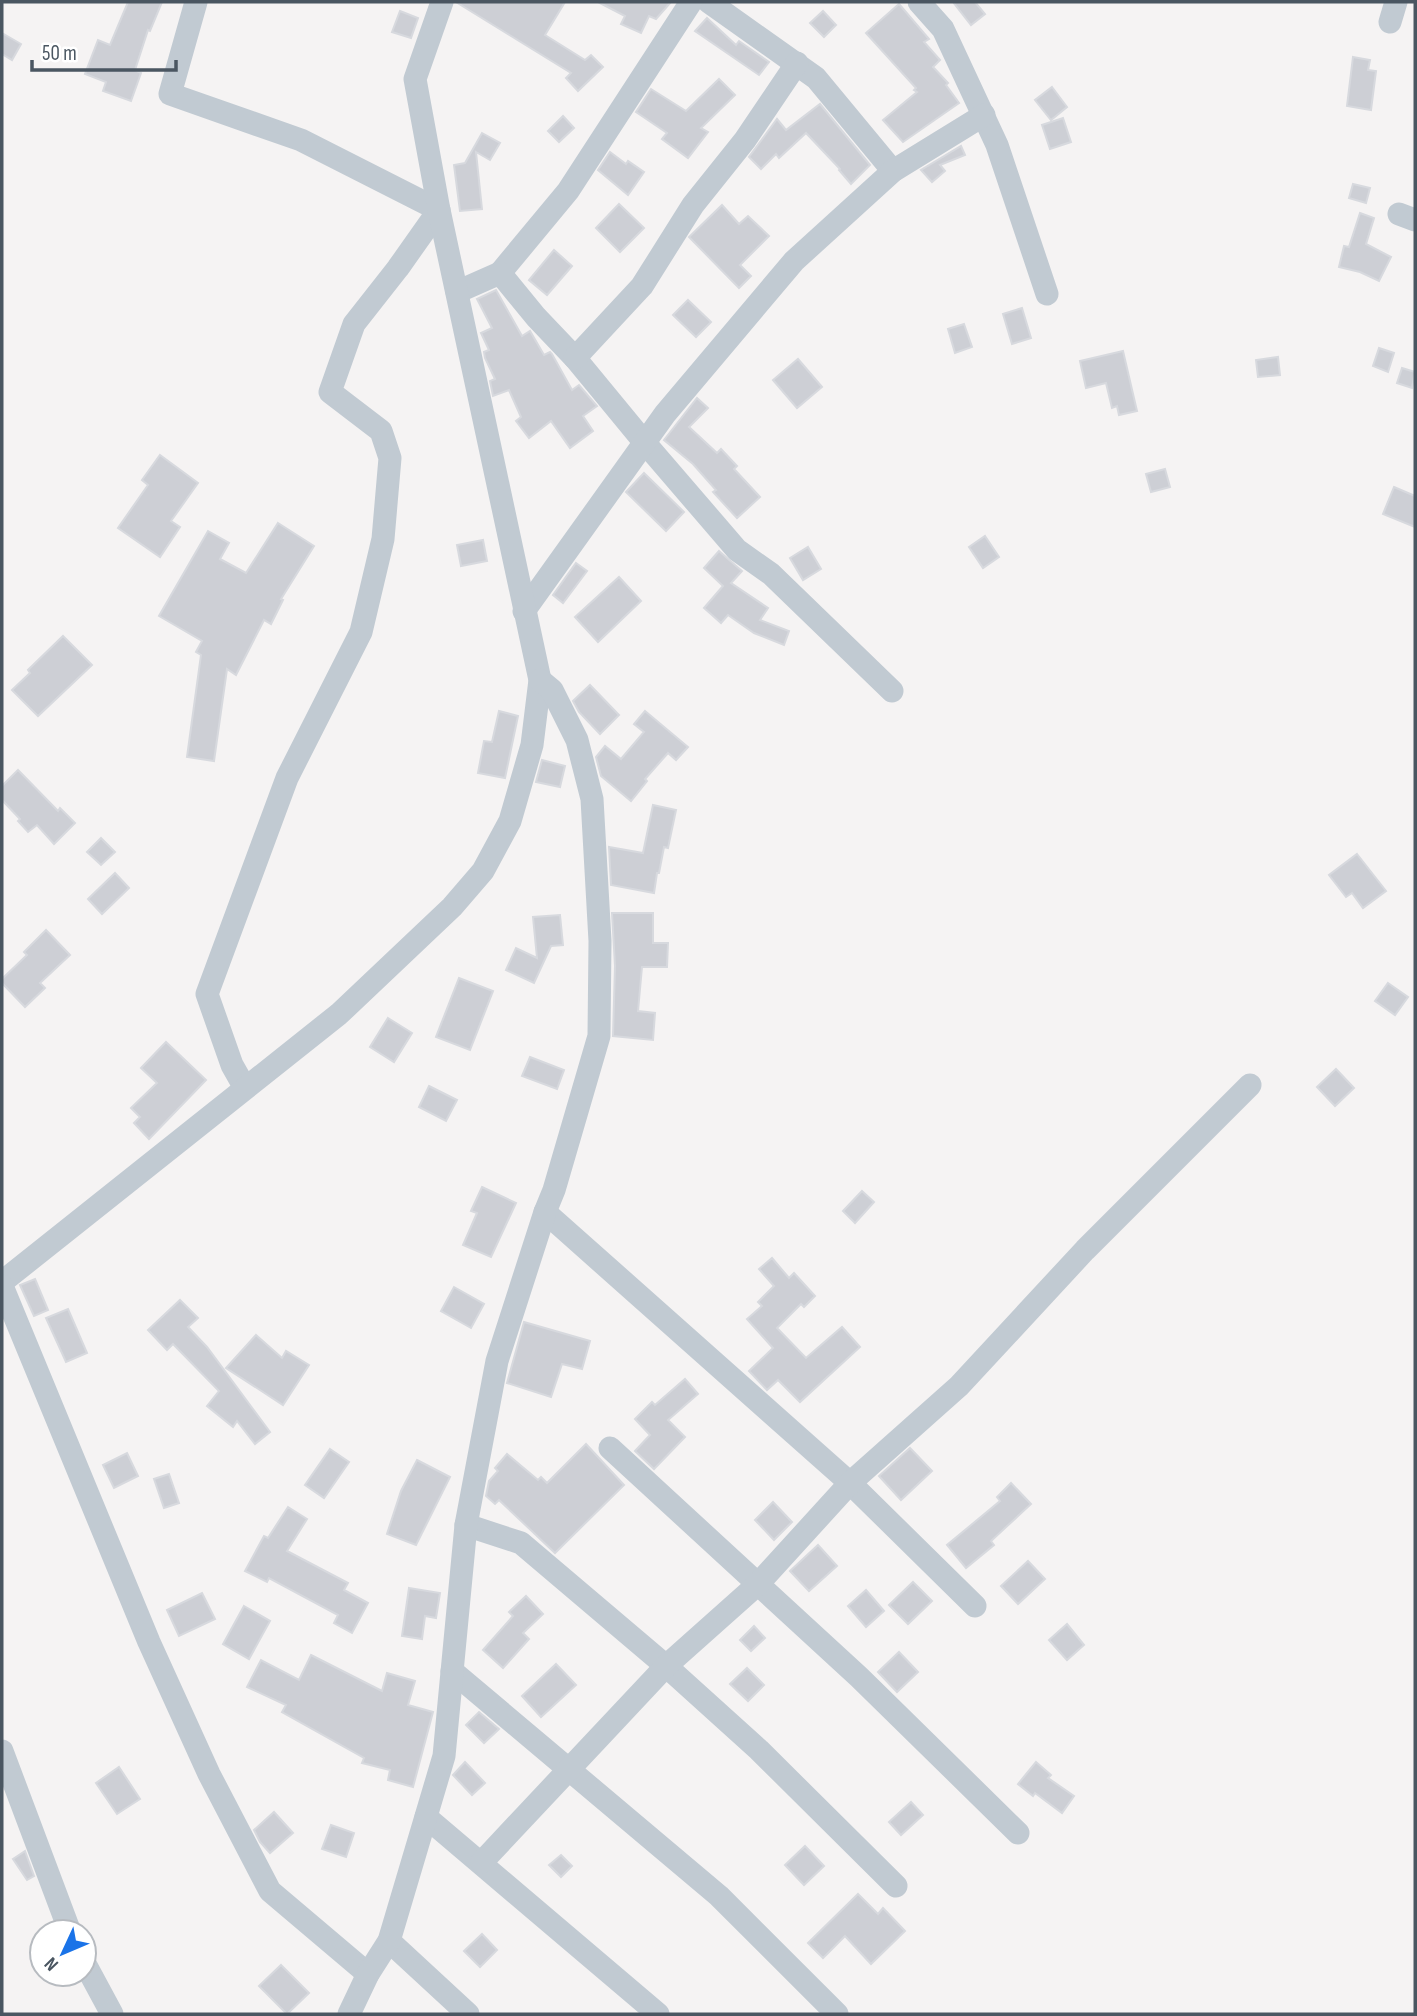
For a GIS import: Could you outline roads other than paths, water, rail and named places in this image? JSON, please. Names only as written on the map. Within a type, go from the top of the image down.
[{"type":"street","points":[[196,2],[170,94],[301,139],[439,210]]},
{"type":"street","points":[[368,1974],[270,1891],[209,1774],[149,1642],[2,1284],[339,1014],[452,907],[483,871],[510,821],[532,746],[540,680],[439,210],[415,79],[442,2]]},
{"type":"street","points":[[457,292],[500,273],[568,191],[691,2]]},
{"type":"street","points":[[709,2],[816,78],[893,171]]},
{"type":"street","points":[[919,2],[943,29],[997,145],[1047,294]]},
{"type":"street","points":[[575,358],[642,286],[693,205],[745,140],[797,63]]},
{"type":"street","points":[[524,611],[665,414],[794,261],[893,171],[984,116]]},
{"type":"street","points":[[245,1088],[232,1065],[207,994],[287,778],[361,632],[383,539],[390,458],[381,431],[330,392],[354,324],[439,210]]},
{"type":"street","points":[[500,273],[737,550],[771,574],[892,691]]},
{"type":"street","points":[[349,2014],[368,1974],[389,1941],[444,1756],[466,1525],[498,1361],[554,1190],[599,1036],[600,942],[592,799],[577,740],[552,690],[540,680]]},
{"type":"street","points":[[482,1862],[666,1667],[758,1584],[850,1483],[960,1386],[1085,1250],[1250,1085]]},
{"type":"street","points":[[545,1212],[850,1483],[975,1606]]},
{"type":"street","points":[[610,1448],[859,1677],[1018,1833]]},
{"type":"street","points":[[466,1525],[521,1543],[759,1750],[896,1886]]},
{"type":"street","points":[[452,1671],[719,1896],[837,2014]]},
{"type":"street","points":[[2,1751],[65,1918]]},
{"type":"street","points":[[426,1817],[657,2014]]},
{"type":"street","points":[[389,1941],[468,2014]]},
{"type":"street","points":[[98,1988],[112,2014]]}]
